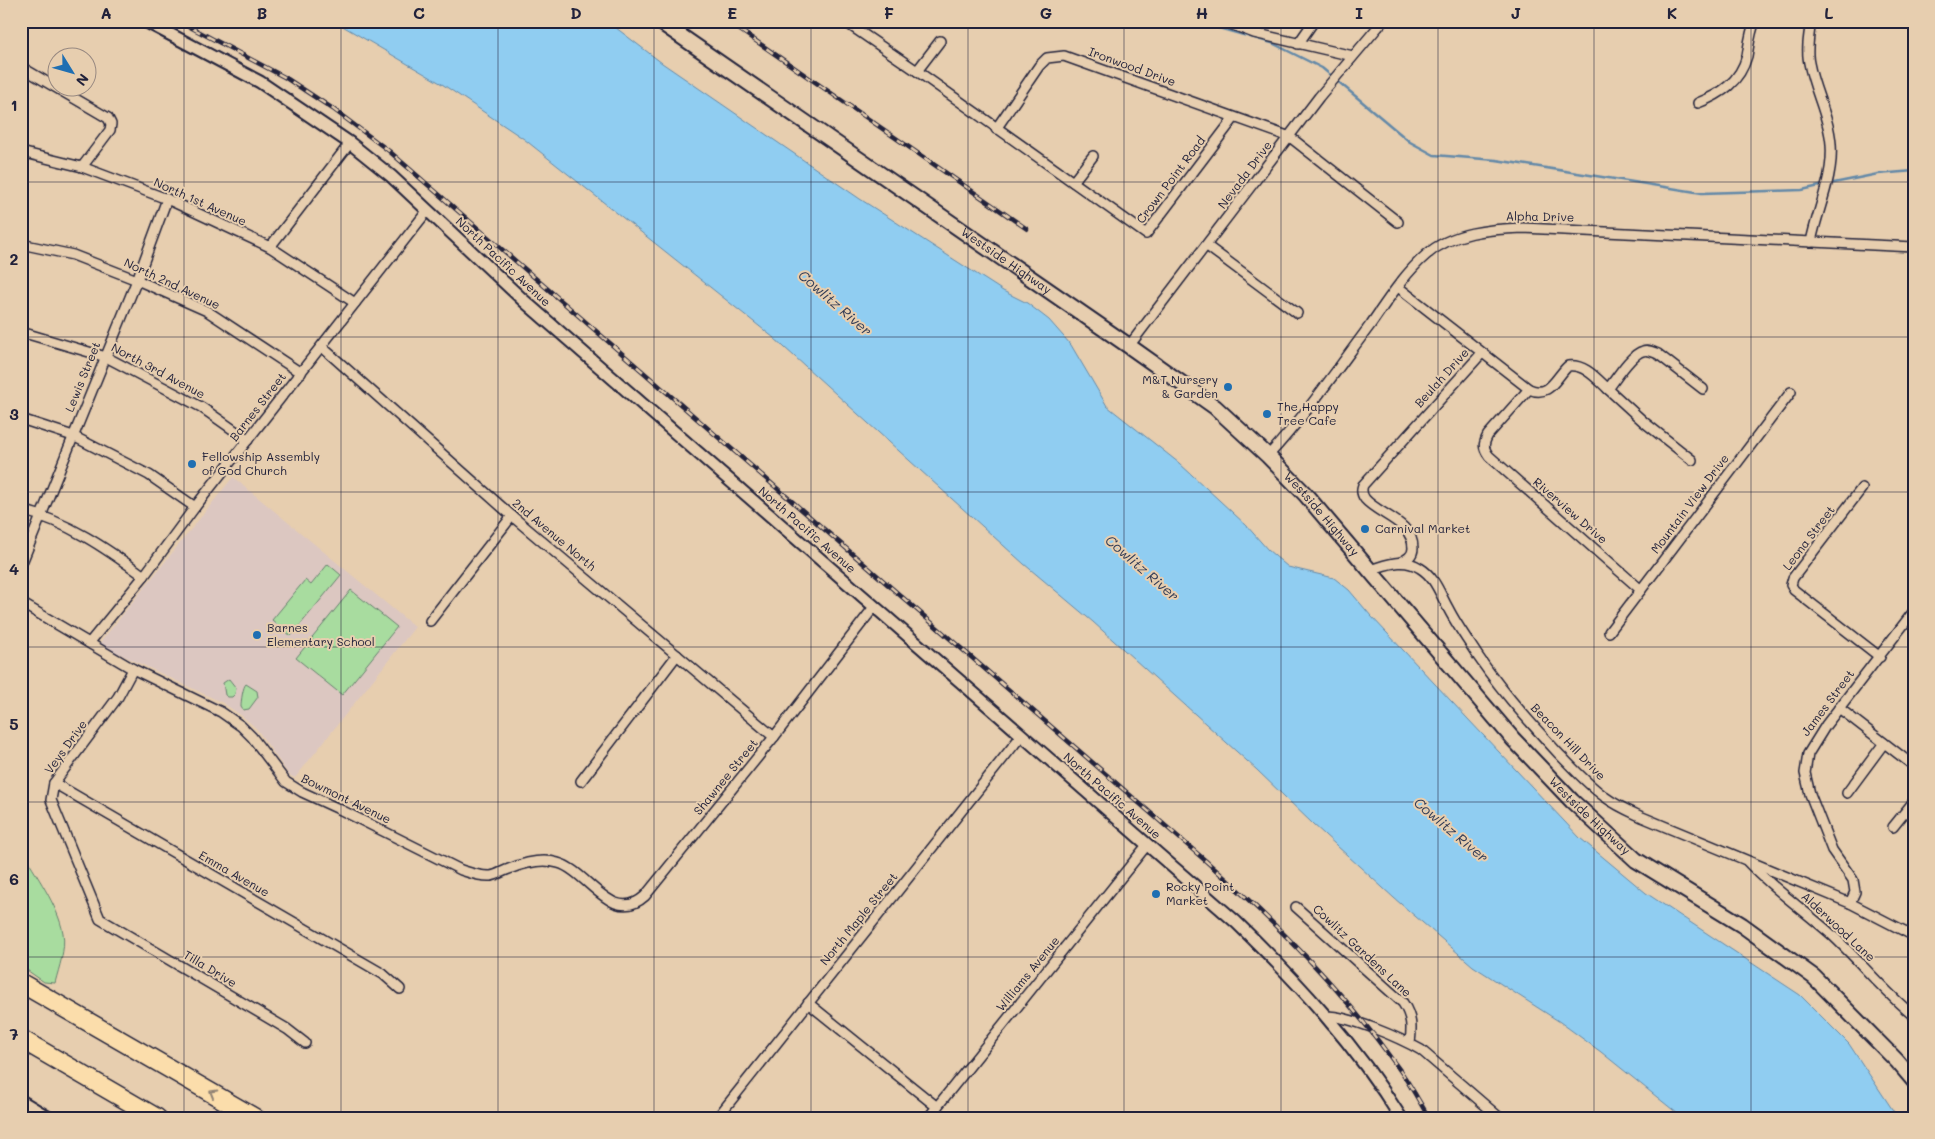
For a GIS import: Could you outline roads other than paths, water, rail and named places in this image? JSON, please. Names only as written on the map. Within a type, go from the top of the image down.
[{"type":"highway","points":[[21,977],[92,1024]]},
{"type":"highway","points":[[21,983],[255,1118]]},
{"type":"highway","points":[[21,1039],[157,1118]]},
{"type":"highway","points":[[21,1051],[108,1089]]},
{"type":"main road","name":"Westside Highway","points":[[659,21],[1129,346],[1215,408],[1268,456],[1305,494],[1512,739],[1599,827],[1636,860],[1742,924],[1814,977],[1914,1081]]},
{"type":"street","name":"North Pacific Avenue","points":[[145,21],[260,82],[350,143],[391,176],[523,300],[1236,922],[1269,954],[1326,1016],[1353,1050],[1401,1118]]},
{"type":"street","name":"Crown Point Road","points":[[844,21],[1146,234],[1234,118]]},
{"type":"street","points":[[1222,21],[1254,33],[1353,56]]},
{"type":"street","points":[[1298,44],[1314,21]]},
{"type":"street","name":"Nevada Drive","points":[[1129,346],[1353,56],[1383,21]]},
{"type":"street","points":[[1698,103],[1715,96],[1731,85],[1746,57],[1750,34],[1755,21]]},
{"type":"street","points":[[1811,21],[1808,62],[1829,128],[1832,162],[1814,222],[1811,242]]},
{"type":"street","points":[[917,71],[940,41]]},
{"type":"street","name":"Ironwood Drive","points":[[996,129],[1039,66],[1047,58],[1064,56],[1290,137],[1398,222]]},
{"type":"street","points":[[21,67],[108,118],[111,124],[110,130],[82,167]]},
{"type":"street","points":[[270,247],[350,143]]},
{"type":"street","name":"North 1st Avenue","points":[[21,152],[82,167],[167,199],[270,247],[355,303]]},
{"type":"street","points":[[1073,182],[1092,156]]},
{"type":"street","name":"Lewis Street","points":[[21,565],[137,280],[167,199]]},
{"type":"street","name":"Barnes Street","points":[[90,642],[144,576],[195,507],[428,210]]},
{"type":"street","name":"Alpha Drive","points":[[1268,456],[1292,429],[1398,287],[1426,255],[1458,237],[1480,231],[1523,228],[1914,247]]},
{"type":"street","name":"North 2nd Avenue","points":[[21,244],[73,255],[137,280],[207,311],[301,373]]},
{"type":"street","points":[[1207,246],[1297,313]]},
{"type":"street","points":[[1398,287],[1482,353]]},
{"type":"street","name":"North 3rd Avenue","points":[[21,332],[106,356],[200,406],[248,440]]},
{"type":"street","name":"2nd Avenue North","points":[[322,347],[512,516],[774,738]]},
{"type":"street","points":[[1608,389],[1635,355],[1643,350],[1650,350],[1658,354],[1703,390]]},
{"type":"street","name":"Beulah Drive","points":[[1400,562],[1409,558],[1412,553],[1412,544],[1408,534],[1392,518],[1364,498],[1362,492],[1363,485],[1482,353],[1529,389]]},
{"type":"street","points":[[1529,389],[1536,392],[1544,391],[1552,386],[1568,366],[1576,365],[1589,371],[1644,422],[1692,460]]},
{"type":"street","name":"Riverview Drive","points":[[1529,389],[1488,435],[1484,449],[1489,456],[1641,590]]},
{"type":"street","name":"Mountain View Drive","points":[[1609,632],[1791,392]]},
{"type":"street","points":[[21,419],[73,436],[149,475],[195,507]]},
{"type":"street","name":"Leona Street","points":[[1862,488],[1793,578],[1791,585],[1794,590],[1880,656]]},
{"type":"street","points":[[21,510],[41,515],[101,545],[144,576]]},
{"type":"street","points":[[430,621],[512,516]]},
{"type":"street","points":[[1369,570],[1400,562]]},
{"type":"street","name":"Beacon Hill Drive","points":[[1400,562],[1419,567],[1430,576],[1482,663],[1502,689],[1532,726],[1596,790],[1618,806],[1850,903],[1914,936]]},
{"type":"street","points":[[21,603],[133,669]]},
{"type":"street","name":"Shawnee Street","points":[[576,873],[617,904],[637,903],[646,896],[774,738],[874,607]]},
{"type":"street","name":"James Street","points":[[1850,903],[1855,892],[1853,880],[1832,850],[1810,794],[1805,773],[1808,754],[1816,738],[1914,612]]},
{"type":"street","points":[[581,781],[677,655]]},
{"type":"street","name":"Veys Drive","points":[[100,919],[51,800],[54,783],[118,697],[133,669]]},
{"type":"street","name":"Bowmont Avenue","points":[[133,669],[221,712],[241,726],[252,737],[286,782],[302,792],[461,870],[479,876],[493,876],[507,869],[530,862],[546,861],[559,863],[576,873]]},
{"type":"street","points":[[1839,708],[1914,766]]},
{"type":"street","name":"North Maple Street","points":[[717,1118],[1021,736]]},
{"type":"street","points":[[1847,793],[1884,743]]},
{"type":"street","name":"Emma Avenue","points":[[54,783],[383,974],[400,989]]},
{"type":"street","points":[[1893,827],[1914,801]]},
{"type":"street","name":"Williams Avenue","points":[[928,1118],[1147,845]]},
{"type":"street","name":"Alderwood Lane","points":[[1744,858],[1765,880],[1833,936],[1914,1016]]},
{"type":"street","name":"Cowlitz Gardens Lane","points":[[1296,907],[1403,1003],[1410,1014],[1412,1028],[1410,1043]]},
{"type":"street","name":"Tilla Drive","points":[[100,919],[287,1029],[305,1042]]},
{"type":"street","points":[[808,1003],[937,1107]]},
{"type":"street","points":[[1326,1016],[1350,1019],[1410,1043],[1433,1059],[1500,1118]]},
{"type":"street","points":[[21,1101],[49,1118]]},
{"type":"water","name":"Cowlitz River","points":[[334,21],[607,21],[662,63],[860,199],[1003,291],[1027,303],[1049,320],[1071,345],[1107,406],[1179,463],[1246,525],[1268,550],[1288,567],[1334,578],[1349,590],[1371,616],[1580,838],[1646,893],[1800,995],[1849,1044],[1898,1118],[1683,1118],[1601,1052],[1560,1022],[1473,966],[1394,898],[1257,770],[1093,622],[1024,564],[774,338],[524,139],[442,84]]},
{"type":"waterway","points":[[1194,21],[1272,43],[1322,68],[1410,142],[1434,155],[1496,160],[1702,193],[1802,190],[1824,185]]},
{"type":"waterway","points":[[1829,184],[1878,174],[1914,171]]},
{"type":"railway","points":[[179,21],[286,78],[333,109],[389,151],[1207,862],[1259,910],[1333,986],[1378,1040],[1411,1087],[1429,1118]]},
{"type":"railway","points":[[727,21],[1027,229]]},
{"type":"place","name":"M&T Nursery & Garden","points":[[1228,387]]},
{"type":"place","name":"The Happy Tree Cafe","points":[[1267,414]]},
{"type":"place","name":"Fellowship Assembly of God Church","points":[[192,464]]},
{"type":"place","name":"Carnival Market","points":[[1365,529]]},
{"type":"place","name":"Barnes Elementary School","points":[[257,635]]},
{"type":"place","name":"Rocky Point Market","points":[[1156,894]]}]
